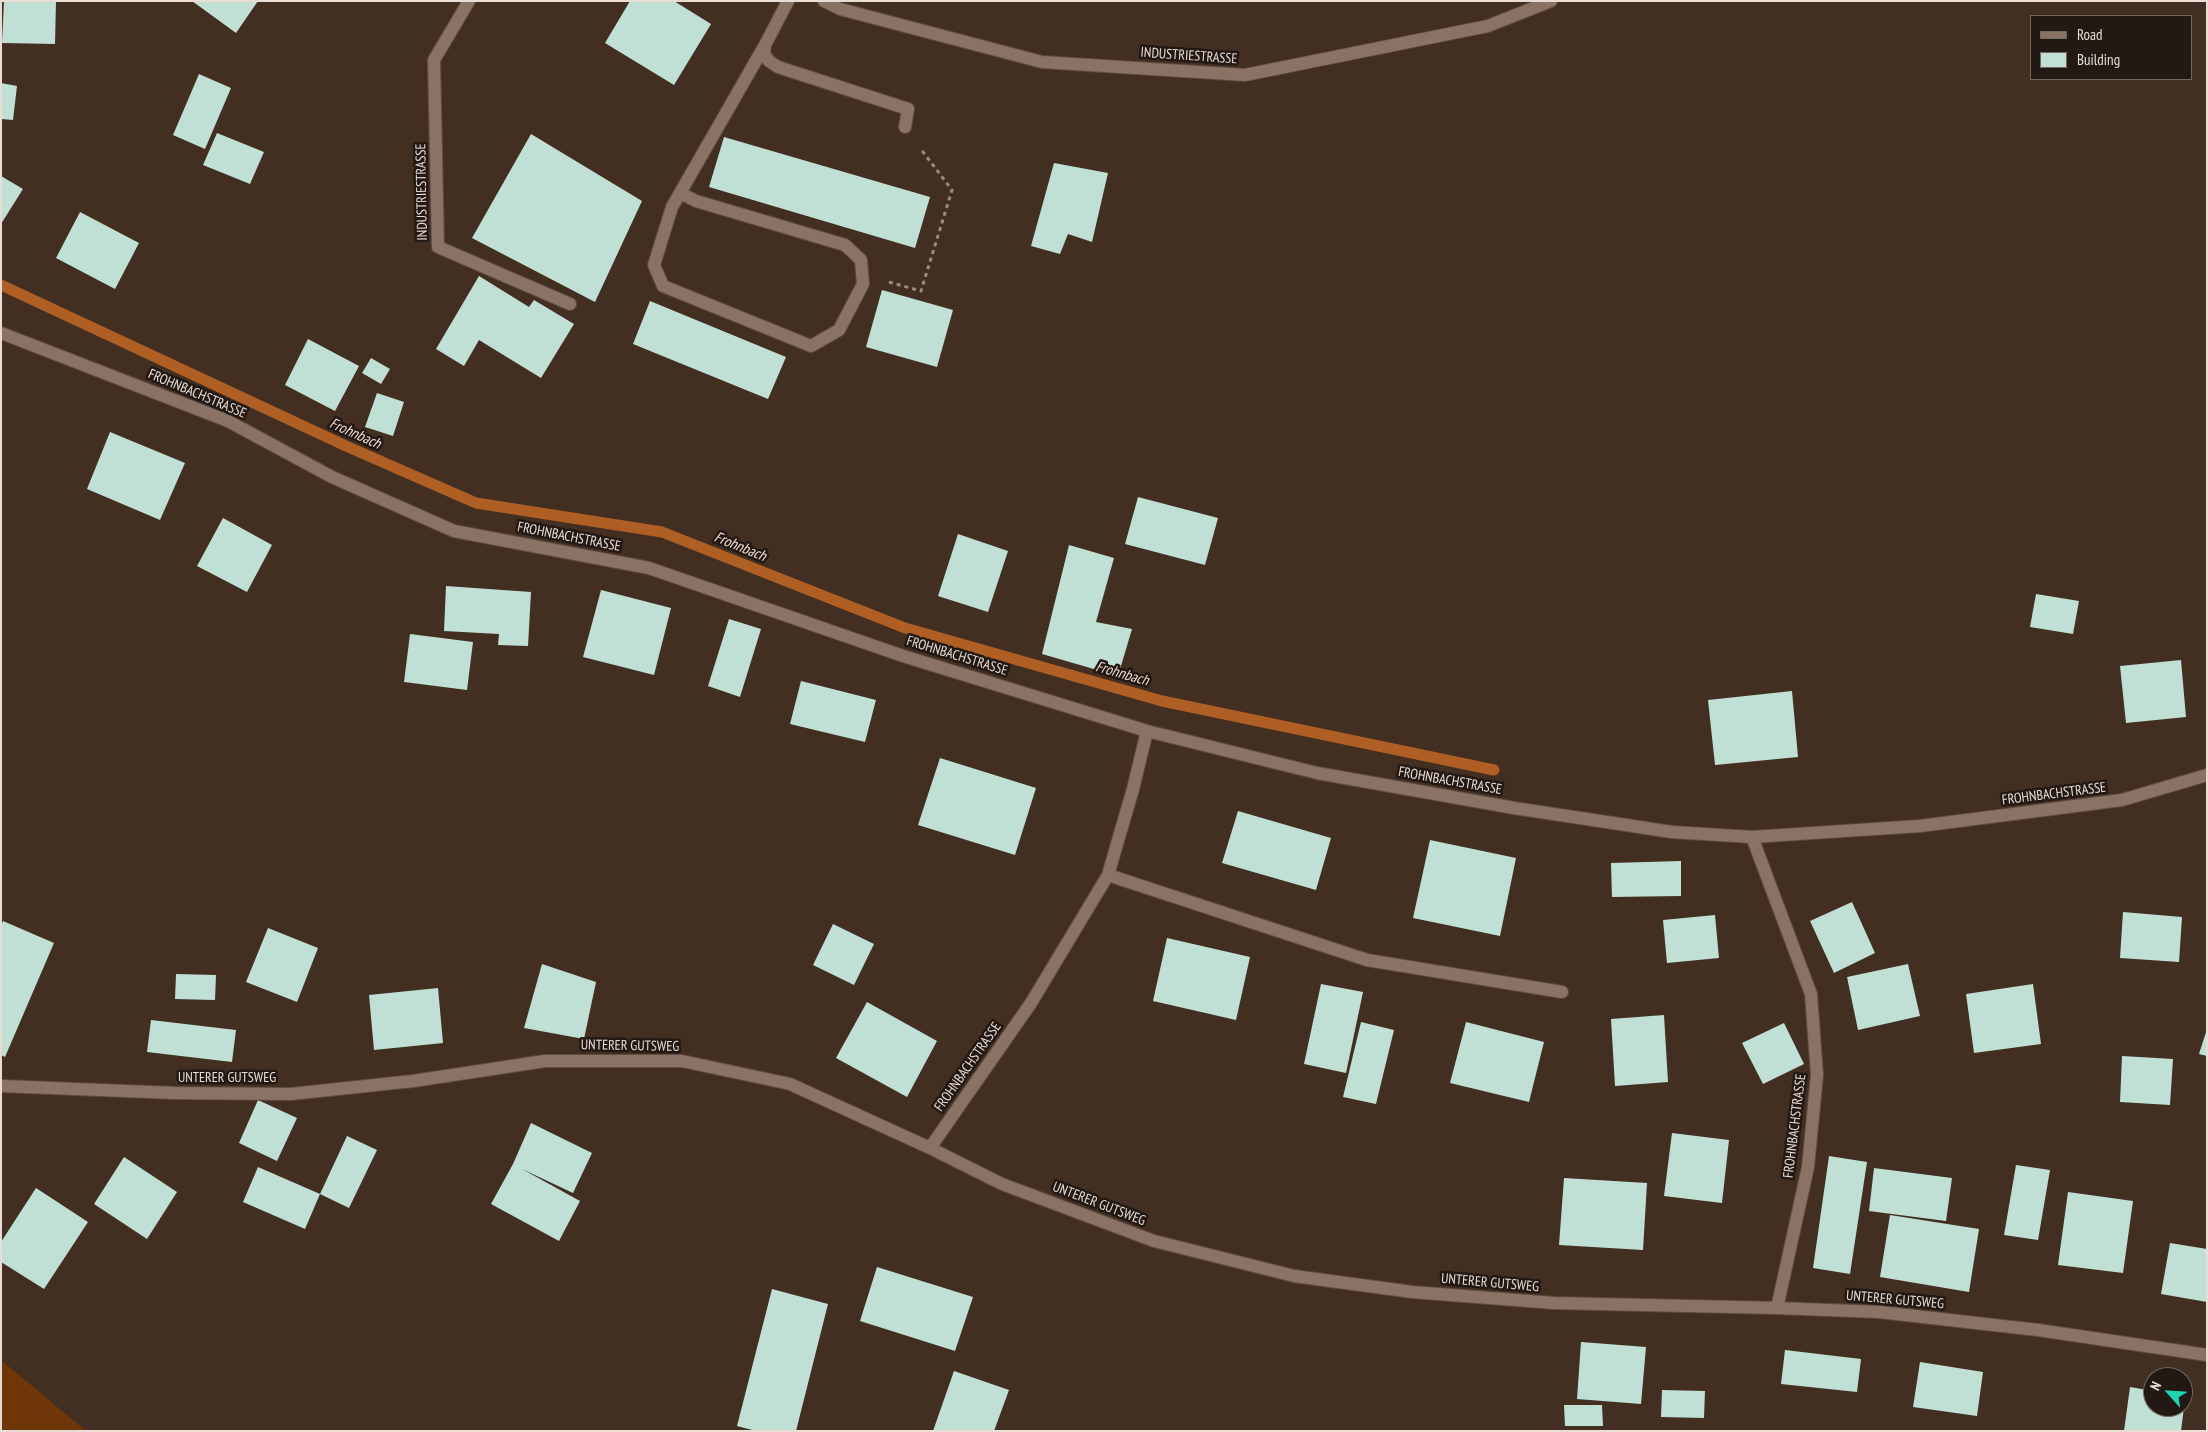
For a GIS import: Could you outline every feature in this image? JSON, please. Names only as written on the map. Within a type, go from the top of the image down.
[{"type":"street","name":"INDUSTRIESTRASSE","points":[[469,1],[434,60],[438,247],[570,304]]},
{"type":"street","points":[[680,193],[696,201],[845,245],[861,260],[863,284],[839,330],[811,346],[663,286],[654,265],[672,207],[788,1]]},
{"type":"street","name":"INDUSTRIESTRASSE","points":[[824,1],[840,8],[1042,62],[1245,75],[1488,26],[1551,1]]},
{"type":"street","points":[[765,44],[764,54],[769,62],[778,67],[908,109],[905,127]]},
{"type":"street","name":"FROHNBACHSTRASSE","points":[[1,333],[228,422],[332,477],[454,531],[649,568],[904,656],[1147,731],[1317,773],[1514,808],[1672,832],[1752,837],[1920,826],[2122,800],[2207,775]]},
{"type":"street","name":"FROHNBACHSTRASSE","points":[[930,1148],[1031,1003],[1108,876],[1133,789],[1147,731]]},
{"type":"street","name":"FROHNBACHSTRASSE","points":[[1752,837],[1811,994],[1818,1075],[1808,1167],[1777,1308]]},
{"type":"street","points":[[1108,876],[1367,960],[1562,992]]},
{"type":"street","name":"UNTERER GUTSWEG","points":[[1,1086],[175,1093],[292,1094],[413,1081],[545,1061],[682,1061],[790,1084],[930,1148],[1002,1184],[1154,1241],[1294,1276],[1412,1292],[1554,1303],[1878,1312],[2038,1330],[2207,1356]]},
{"type":"path","points":[[862,274],[921,291],[952,190],[905,127]]},
{"type":"shaded area","points":[[1,1360],[86,1431],[1,1431]]},
{"type":"building","points":[[4,1],[56,1],[55,44],[2,43]]},
{"type":"building","points":[[192,1],[258,1],[236,33]]},
{"type":"building","points":[[630,1],[674,1],[711,24],[674,85],[605,43]]},
{"type":"building","points":[[199,74],[231,88],[205,149],[173,135]]},
{"type":"building","points":[[1,83],[17,86],[13,120],[1,119]]},
{"type":"building","points":[[217,133],[264,152],[250,184],[203,165]]},
{"type":"building","points":[[531,134],[642,201],[595,302],[472,238]]},
{"type":"building","points":[[724,137],[930,197],[915,248],[709,187]]},
{"type":"building","points":[[1054,163],[1108,173],[1092,242],[1068,234],[1060,254],[1031,246]]},
{"type":"building","points":[[1,176],[23,189],[1,224]]},
{"type":"building","points":[[80,212],[139,243],[115,289],[56,258]]},
{"type":"building","points":[[479,276],[529,307],[534,300],[574,324],[541,378],[479,340],[464,366],[436,349]]},
{"type":"building","points":[[882,290],[953,310],[937,367],[866,347]]},
{"type":"building","points":[[650,301],[786,357],[768,399],[633,344]]},
{"type":"building","points":[[308,339],[359,366],[335,411],[285,385]]},
{"type":"building","points":[[371,358],[390,369],[381,384],[362,373]]},
{"type":"building","points":[[377,393],[404,402],[393,436],[365,427]]},
{"type":"building","points":[[110,432],[185,463],[160,520],[87,489]]},
{"type":"building","points":[[1138,497],[1218,518],[1205,565],[1125,544]]},
{"type":"building","points":[[223,518],[272,545],[247,592],[197,566]]},
{"type":"building","points":[[958,534],[1008,551],[988,612],[938,596]]},
{"type":"building","points":[[1069,545],[1114,558],[1096,622],[1132,629],[1118,676],[1042,654]]},
{"type":"building","points":[[446,586],[531,592],[528,646],[498,645],[499,634],[444,631]]},
{"type":"building","points":[[601,590],[671,608],[654,675],[583,657]]},
{"type":"building","points":[[2036,594],[2079,601],[2073,634],[2030,627]]},
{"type":"building","points":[[729,619],[761,629],[740,697],[708,686]]},
{"type":"building","points":[[410,634],[473,642],[467,690],[404,682]]},
{"type":"building","points":[[2181,660],[2186,717],[2126,723],[2120,666]]},
{"type":"building","points":[[801,681],[876,700],[865,742],[790,724]]},
{"type":"building","points":[[1792,691],[1798,757],[1715,765],[1708,700]]},
{"type":"building","points":[[940,758],[1036,788],[1015,855],[918,825]]},
{"type":"building","points":[[1238,811],[1331,838],[1316,890],[1222,863]]},
{"type":"building","points":[[1430,840],[1516,858],[1500,936],[1413,918]]},
{"type":"building","points":[[1681,861],[1681,896],[1612,897],[1611,863]]},
{"type":"building","points":[[1852,902],[1875,953],[1834,973],[1810,921]]},
{"type":"building","points":[[2123,912],[2182,917],[2179,962],[2120,958]]},
{"type":"building","points":[[1715,915],[1719,958],[1667,963],[1663,920]]},
{"type":"building","points":[[3,921],[54,943],[5,1057],[1,1055],[1,926]]},
{"type":"building","points":[[833,924],[874,944],[854,985],[813,965]]},
{"type":"building","points":[[268,928],[318,948],[297,1002],[246,982]]},
{"type":"building","points":[[1167,938],[1250,957],[1236,1020],[1153,1001]]},
{"type":"building","points":[[542,964],[596,982],[584,1039],[524,1028]]},
{"type":"building","points":[[1908,964],[1920,1016],[1858,1030],[1847,977]]},
{"type":"building","points":[[176,974],[216,975],[215,1000],[175,999]]},
{"type":"building","points":[[1321,984],[1363,992],[1346,1073],[1304,1064]]},
{"type":"building","points":[[2033,984],[2041,1044],[1974,1053],[1966,994]]},
{"type":"building","points":[[438,988],[443,1043],[374,1050],[369,995]]},
{"type":"building","points":[[867,1002],[937,1041],[907,1097],[836,1058]]},
{"type":"building","points":[[1664,1015],[1668,1082],[1615,1086],[1611,1019]]},
{"type":"building","points":[[151,1020],[236,1030],[232,1062],[147,1052]]},
{"type":"building","points":[[1361,1022],[1394,1030],[1376,1104],[1343,1097]]},
{"type":"building","points":[[1466,1022],[1544,1042],[1529,1102],[1450,1083]]},
{"type":"building","points":[[1784,1023],[1804,1064],[1763,1084],[1742,1043]]},
{"type":"building","points":[[2207,1029],[2207,1056],[2199,1054]]},
{"type":"building","points":[[2122,1056],[2173,1059],[2170,1105],[2120,1102]]},
{"type":"building","points":[[258,1100],[297,1118],[277,1161],[239,1143]]},
{"type":"building","points":[[531,1123],[592,1153],[573,1193],[522,1169],[580,1201],[559,1241],[491,1204],[513,1164]]},
{"type":"building","points":[[1672,1133],[1729,1140],[1722,1203],[1664,1196]]},
{"type":"building","points":[[347,1136],[377,1150],[349,1208],[320,1194]]},
{"type":"building","points":[[1829,1156],[1867,1162],[1850,1274],[1813,1268]]},
{"type":"building","points":[[124,1157],[177,1192],[147,1239],[94,1204]]},
{"type":"building","points":[[2016,1165],[2050,1170],[2038,1240],[2004,1235]]},
{"type":"building","points":[[258,1167],[320,1194],[305,1229],[243,1202]]},
{"type":"building","points":[[1874,1168],[1952,1178],[1946,1221],[1869,1211]]},
{"type":"building","points":[[1564,1178],[1647,1183],[1643,1250],[1559,1245]]},
{"type":"building","points":[[36,1188],[88,1222],[44,1289],[1,1262],[1,1242]]},
{"type":"building","points":[[2068,1192],[2133,1201],[2123,1273],[2058,1265]]},
{"type":"building","points":[[1890,1215],[1979,1229],[1969,1292],[1880,1277]]},
{"type":"building","points":[[2170,1243],[2207,1249],[2207,1302],[2161,1294]]},
{"type":"building","points":[[877,1267],[973,1297],[955,1351],[860,1321]]},
{"type":"building","points":[[772,1289],[828,1304],[796,1431],[756,1431],[737,1426]]},
{"type":"building","points":[[1581,1342],[1646,1347],[1641,1404],[1577,1399]]},
{"type":"building","points":[[1785,1350],[1861,1359],[1857,1392],[1781,1384]]},
{"type":"building","points":[[1920,1362],[1983,1372],[1977,1416],[1913,1407]]},
{"type":"building","points":[[954,1371],[1009,1390],[994,1431],[933,1431]]},
{"type":"building","points":[[2130,1387],[2143,1389],[2143,1417],[2183,1417],[2181,1431],[2124,1431]]},
{"type":"building","points":[[1662,1390],[1705,1391],[1704,1418],[1661,1417]]},
{"type":"building","points":[[1564,1405],[1602,1405],[1603,1426],[1565,1426]]},
{"type":"waterway","name":"Frohnbach","points":[[1,285],[346,446],[476,503],[662,532],[905,628],[1162,701],[1494,770]]}]
